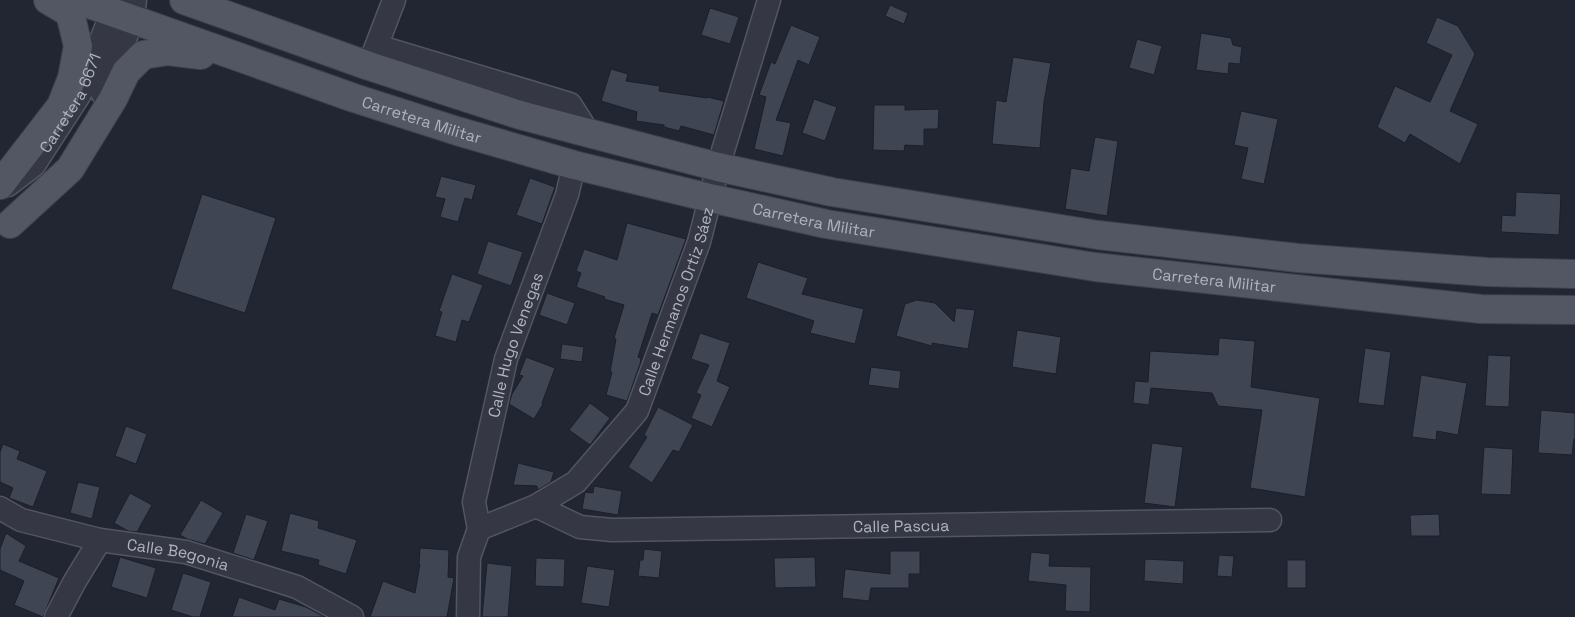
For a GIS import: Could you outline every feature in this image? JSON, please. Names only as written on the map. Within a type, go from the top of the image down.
[{"type":"main road","points":[[0,185],[61,106],[72,78],[78,46],[70,13],[48,0]]},
{"type":"main road","name":"Carretera Militar","points":[[78,0],[126,8],[244,60],[354,98],[574,165],[826,224],[1095,267],[1481,309],[1575,310]]},
{"type":"main road","name":"Carretera Militar","points":[[184,0],[373,56],[520,115],[718,167],[832,192],[1098,235],[1298,258],[1487,272],[1575,274]]},
{"type":"main road","points":[[5,228],[70,169],[113,99],[126,72],[144,55],[168,51],[244,60]]},
{"type":"street","points":[[373,56],[394,0]]},
{"type":"street","name":"Calle Hermanos Ortiz Sáez","points":[[480,529],[536,506],[576,482],[637,410],[699,242],[718,167],[769,0]]},
{"type":"street","name":"Carretera 6671","points":[[0,192],[34,165],[80,94],[126,8]]},
{"type":"street","name":"Carretera 6671","points":[[5,228],[57,171],[101,97],[126,8]]},
{"type":"street","name":"Calle Hugo Venegas","points":[[480,529],[474,502],[506,359],[567,195],[574,165]]},
{"type":"street","name":"Calle Pascua","points":[[536,506],[580,527],[612,530],[1270,520]]},
{"type":"street","name":"Calle Begonia","points":[[0,508],[21,520],[100,540],[186,552],[297,587],[352,617]]},
{"type":"street","points":[[468,617],[469,557],[480,529]]},
{"type":"street","points":[[56,617],[100,540]]},
{"type":"building","points":[[890,5],[908,13],[904,24],[885,16]]},
{"type":"building","points":[[710,8],[739,17],[730,44],[701,35]]},
{"type":"building","points":[[1437,17],[1458,26],[1475,54],[1450,111],[1478,124],[1460,164],[1410,134],[1405,143],[1377,127],[1395,86],[1430,102],[1452,55],[1426,43]]},
{"type":"building","points":[[791,25],[820,37],[809,65],[798,60],[776,120],[791,123],[783,156],[754,149],[766,97],[759,95],[771,62],[775,64]]},
{"type":"building","points":[[1201,33],[1231,38],[1233,45],[1242,47],[1240,64],[1229,63],[1228,74],[1196,70]]},
{"type":"building","points":[[1137,39],[1162,46],[1154,75],[1129,68]]},
{"type":"building","points":[[1013,57],[1051,63],[1044,102],[1040,148],[992,144],[996,100],[1006,102]]},
{"type":"building","points":[[611,69],[628,74],[626,81],[660,86],[659,91],[724,101],[714,135],[681,126],[679,131],[664,127],[664,125],[636,121],[637,112],[601,101]]},
{"type":"building","points":[[814,99],[837,107],[825,141],[802,133]]},
{"type":"building","points":[[874,105],[905,105],[905,110],[939,109],[938,129],[924,129],[924,146],[905,145],[904,151],[873,150]]},
{"type":"building","points":[[1241,111],[1278,119],[1264,184],[1241,179],[1248,148],[1234,145]]},
{"type":"building","points":[[1095,137],[1118,141],[1107,216],[1065,209],[1071,168],[1089,171]]},
{"type":"building","points":[[441,176],[476,185],[472,200],[465,198],[458,222],[440,217],[445,199],[435,197]]},
{"type":"building","points":[[530,178],[555,187],[542,224],[516,215]]},
{"type":"building","points":[[1516,192],[1561,194],[1559,235],[1501,232],[1502,215],[1515,216]]},
{"type":"building","points":[[202,194],[276,218],[245,313],[171,289]]},
{"type":"building","points":[[627,223],[686,239],[658,315],[652,313],[638,357],[641,358],[640,364],[627,401],[606,395],[612,372],[610,372],[616,339],[614,338],[624,305],[576,287],[581,273],[576,271],[584,249],[617,260]]},
{"type":"building","points":[[488,241],[523,252],[511,286],[477,274]]},
{"type":"building","points":[[758,262],[808,278],[802,294],[864,309],[855,344],[810,333],[814,321],[746,298]]},
{"type":"building","points":[[452,274],[483,285],[469,322],[462,320],[456,342],[435,336],[442,312],[439,311]]},
{"type":"building","points":[[547,293],[575,303],[567,325],[539,315]]},
{"type":"building","points":[[917,300],[935,303],[954,322],[956,308],[975,310],[968,349],[932,343],[932,346],[896,336],[905,304]]},
{"type":"building","points":[[1017,330],[1061,337],[1056,374],[1012,367]]},
{"type":"building","points":[[700,333],[730,343],[717,381],[730,387],[712,427],[691,418],[701,395],[696,393],[709,365],[691,359]]},
{"type":"building","points":[[1219,338],[1255,341],[1251,387],[1320,398],[1305,497],[1250,488],[1262,410],[1218,406],[1212,393],[1151,388],[1149,405],[1133,403],[1135,381],[1148,382],[1150,351],[1218,355]]},
{"type":"building","points":[[562,344],[584,347],[582,362],[560,359]]},
{"type":"building","points":[[1365,348],[1391,352],[1384,406],[1358,403]]},
{"type":"building","points":[[1488,355],[1511,356],[1509,407],[1485,406]]},
{"type":"building","points":[[526,357],[555,368],[543,404],[534,419],[509,404],[512,394],[523,376],[519,375]]},
{"type":"building","points":[[871,367],[901,371],[899,389],[868,385]]},
{"type":"building","points":[[1421,375],[1467,383],[1458,435],[1437,431],[1436,440],[1412,437]]},
{"type":"building","points":[[590,403],[610,418],[590,445],[569,430]]},
{"type":"building","points":[[658,407],[693,425],[679,452],[673,450],[652,483],[628,467],[647,437],[644,435]]},
{"type":"building","points":[[1541,410],[1575,413],[1575,439],[1572,455],[1538,453]]},
{"type":"building","points":[[126,426],[147,434],[136,464],[115,456]]},
{"type":"building","points":[[1152,443],[1183,447],[1175,507],[1144,503]]},
{"type":"building","points":[[3,444],[20,451],[17,459],[47,471],[33,507],[9,498],[13,488],[0,482],[0,452]]},
{"type":"building","points":[[1484,447],[1513,449],[1511,495],[1481,494]]},
{"type":"building","points":[[518,463],[554,472],[551,482],[538,490],[537,486],[513,485]]},
{"type":"building","points":[[78,482],[100,487],[92,519],[70,513]]},
{"type":"building","points":[[594,486],[622,491],[618,515],[582,509],[585,492],[593,493]]},
{"type":"building","points":[[130,493],[152,505],[137,532],[128,531],[114,523]]},
{"type":"building","points":[[201,500],[223,513],[205,544],[180,535]]},
{"type":"building","points":[[290,513],[319,521],[318,528],[357,540],[346,574],[318,565],[319,560],[281,551]]},
{"type":"building","points":[[246,514],[268,521],[254,560],[233,553]]},
{"type":"building","points":[[1439,514],[1440,536],[1411,536],[1410,515]]},
{"type":"building","points":[[6,533],[26,546],[19,561],[59,578],[43,617],[14,605],[24,581],[0,570],[0,549]]},
{"type":"building","points":[[420,548],[449,550],[448,577],[454,578],[447,617],[370,617],[383,581],[415,593],[420,564]]},
{"type":"building","points":[[644,549],[662,551],[659,578],[638,576],[640,560],[643,560]]},
{"type":"building","points":[[890,551],[920,551],[920,574],[909,574],[909,588],[871,588],[869,601],[842,598],[845,569],[890,574]]},
{"type":"building","points":[[1031,552],[1050,554],[1049,566],[1091,567],[1090,612],[1065,611],[1066,585],[1028,581]]},
{"type":"building","points":[[1219,555],[1234,556],[1232,577],[1217,576]]},
{"type":"building","points":[[120,557],[156,568],[147,598],[111,587]]},
{"type":"building","points":[[815,557],[816,587],[775,588],[774,558]]},
{"type":"building","points":[[536,558],[565,559],[564,587],[535,586]]},
{"type":"building","points":[[1145,559],[1184,561],[1183,584],[1144,581]]},
{"type":"building","points":[[1287,560],[1306,560],[1306,588],[1287,588]]},
{"type":"building","points":[[487,563],[512,566],[508,617],[482,617]]},
{"type":"building","points":[[587,566],[615,570],[609,607],[581,603]]},
{"type":"building","points":[[183,573],[211,582],[200,617],[193,617],[171,610]]},
{"type":"building","points":[[239,597],[275,610],[279,599],[306,607],[325,617],[232,617]]}]
